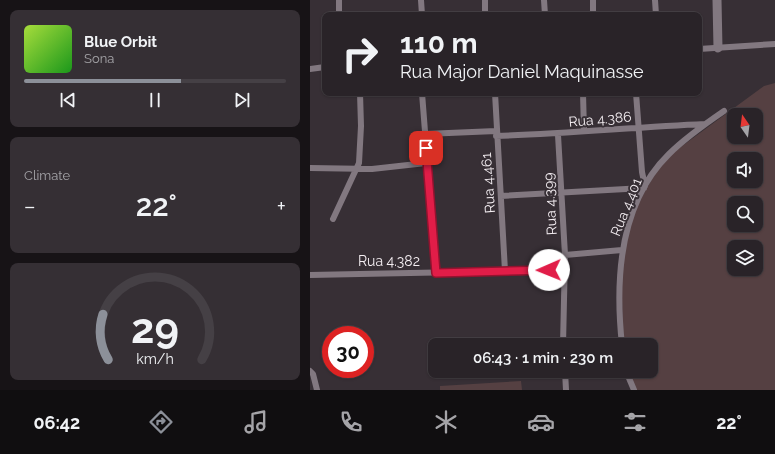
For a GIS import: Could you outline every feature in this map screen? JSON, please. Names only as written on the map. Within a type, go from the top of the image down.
[{"type":"street","points":[[339,0],[339,12]]},
{"type":"street","points":[[421,0],[422,12]]},
{"type":"street","points":[[485,0],[485,12]]},
{"type":"street","points":[[544,0],[545,12]]},
{"type":"street","points":[[592,0],[593,12]]},
{"type":"street","points":[[655,0],[656,12]]},
{"type":"street","points":[[717,0],[718,48]]},
{"type":"street","points":[[702,49],[775,44]]},
{"type":"street","points":[[310,69],[322,67]]},
{"type":"street","points":[[333,219],[358,169],[361,126],[360,96]]},
{"type":"street","points":[[422,96],[426,163],[436,273]]},
{"type":"street","name":"Rua 4.461","points":[[495,96],[496,134],[505,271]]},
{"type":"street","points":[[583,96],[584,131]]},
{"type":"street","points":[[501,196],[561,194],[644,187],[637,127],[636,96]]},
{"type":"street","name":"Rua 4.401","points":[[622,338],[619,282],[622,250],[631,218],[644,187],[669,154],[705,124],[724,111]]},
{"type":"street","name":"Rua 4.386","points":[[425,134],[558,135],[584,131],[637,127],[705,124]]},
{"type":"street","name":"Rua 4.399","points":[[558,135],[564,255],[563,338]]},
{"type":"street","points":[[310,168],[372,169],[426,163]]},
{"type":"street","points":[[564,255],[622,250]]},
{"type":"street","name":"Rua 4.382","points":[[310,275],[563,270]]},
{"type":"street","points":[[310,371],[313,374],[317,390]]},
{"type":"street","points":[[565,378],[566,390]]},
{"type":"street","points":[[629,378],[634,390]]},
{"type":"shaded area","points":[[775,83],[775,390],[636,390],[630,378],[658,378],[658,338],[623,338],[621,256],[636,207],[663,160],[727,113],[727,144],[763,144],[763,108],[734,108],[764,86]]},
{"type":"shaded area","points":[[521,381],[522,390],[440,390],[440,386]]},
{"type":"route","points":[[426,148],[436,273],[549,270]]}]
